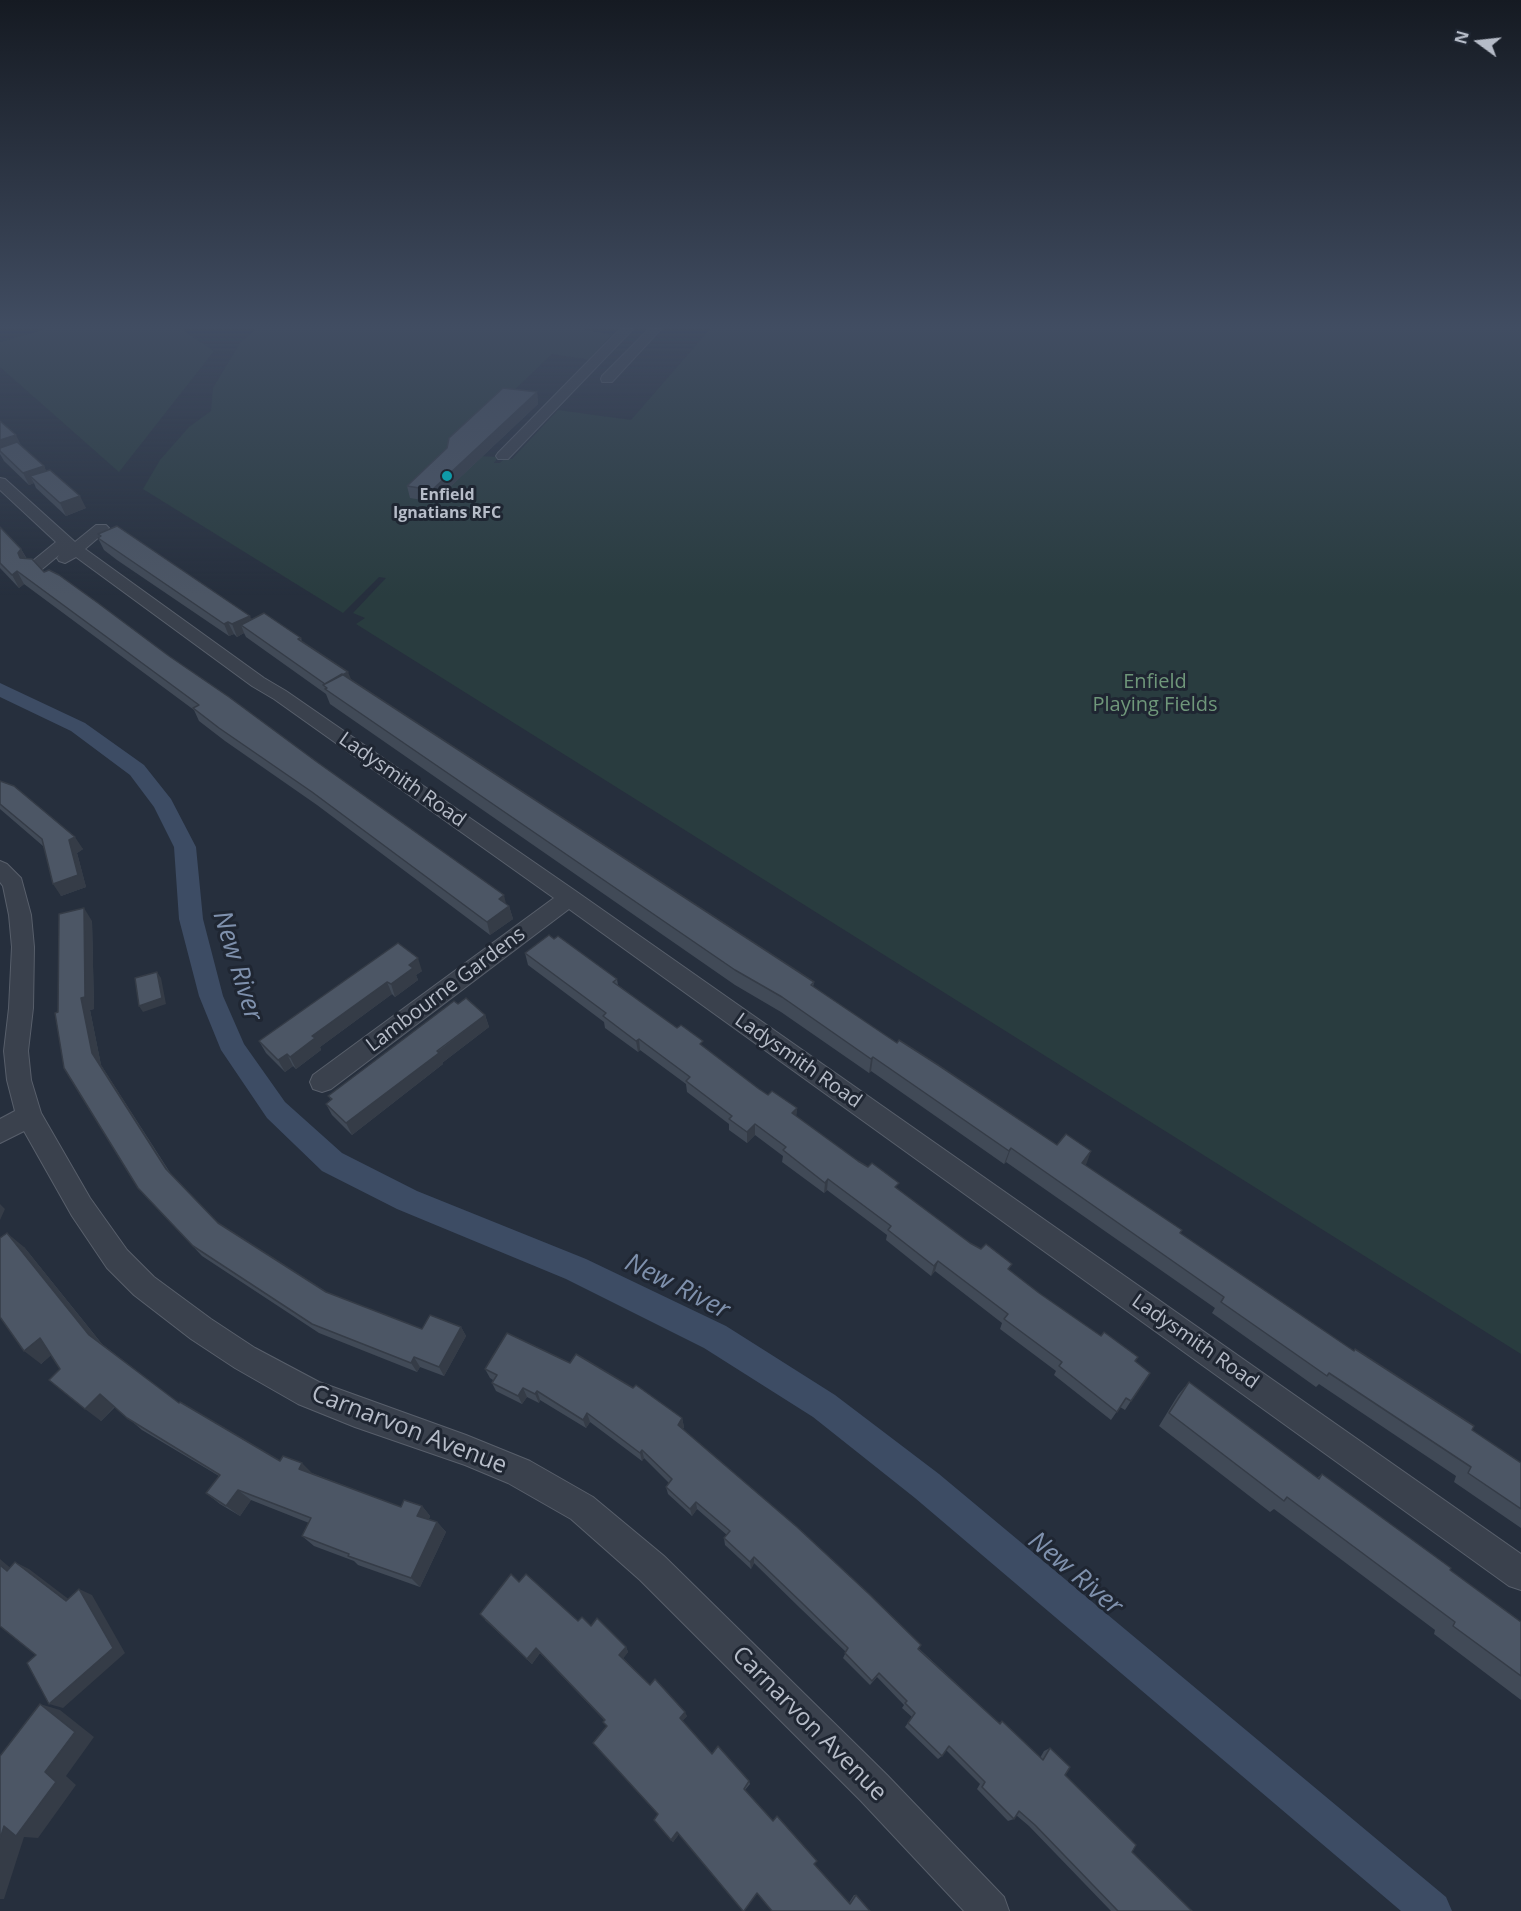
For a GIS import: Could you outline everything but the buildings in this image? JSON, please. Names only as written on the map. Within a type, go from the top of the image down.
[{"type":"street","points":[[503,456],[540,418]]},
{"type":"street","name":"Ladysmith Road","points":[[0,483],[70,546],[258,682],[280,695],[569,898],[1521,1574]]},
{"type":"street","points":[[43,568],[70,546],[101,528]]},
{"type":"street","name":"Carnarvon Avenue","points":[[0,868],[13,883],[20,915],[23,947],[21,1008],[16,1052],[19,1080],[29,1116],[81,1207],[117,1259],[144,1286],[245,1358],[309,1393],[509,1468],[582,1508],[652,1568],[866,1780],[990,1911]]},
{"type":"street","name":"Lambourne Gardens","points":[[322,1082],[569,898]]},
{"type":"street","points":[[0,1132],[29,1116]]},
{"type":"green space","points":[[58,418],[161,418],[119,472]]},
{"type":"green space","name":"Enfield Playing Fields","points":[[201,418],[485,418],[418,482],[479,456],[498,457],[494,463],[500,463],[505,458],[512,459],[550,418],[631,420],[633,418],[1521,418],[1521,1354],[356,624],[365,618],[353,613],[386,578],[379,577],[343,613],[143,489],[160,460],[189,427]]},
{"type":"waterway","name":"New River","points":[[0,689],[78,727],[137,770],[163,804],[185,847],[191,919],[211,996],[234,1050],[276,1110],[332,1162],[407,1200],[576,1269],[715,1337],[824,1406],[927,1486],[1432,1911]]},
{"type":"place","name":"Enfield Ignatians RFC","points":[[447,476]]}]
